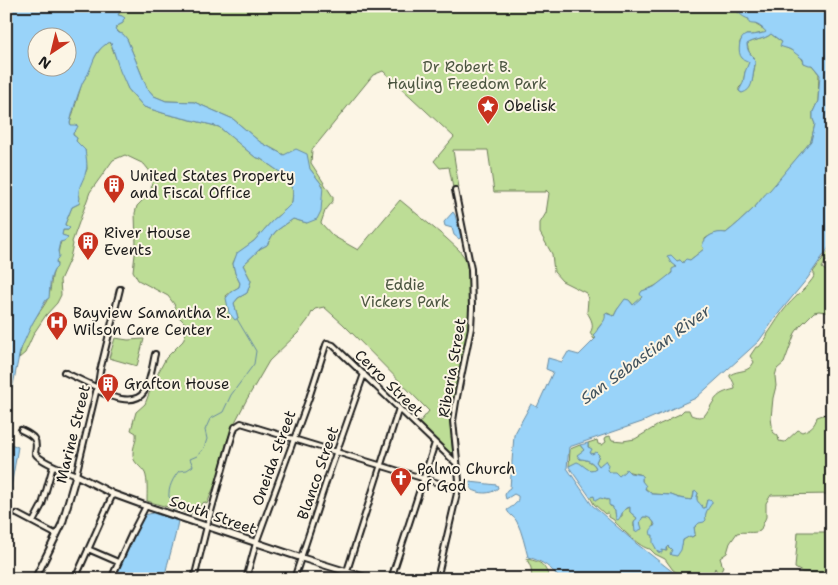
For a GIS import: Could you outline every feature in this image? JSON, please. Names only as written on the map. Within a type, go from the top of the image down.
[{"type":"street","name":"Riberia Street","points":[[436,579],[458,489],[459,480],[453,421],[472,328],[471,269],[455,190]]},
{"type":"street","name":"Marine Street","points":[[35,579],[65,515],[120,289]]},
{"type":"street","name":"Cerro Street","points":[[326,345],[327,343],[333,345],[456,463]]},
{"type":"street","name":"Oneida Street","points":[[246,579],[256,543],[309,398],[326,345]]},
{"type":"street","points":[[64,372],[105,394],[129,399],[138,397],[143,393],[155,354]]},
{"type":"street","name":"Blanco Street","points":[[294,579],[364,374]]},
{"type":"street","points":[[345,579],[399,408]]},
{"type":"street","points":[[194,579],[231,440],[239,423],[243,422],[458,489]]},
{"type":"street","name":"South Street","points":[[21,430],[32,436],[36,442],[35,455],[39,459],[113,494],[256,543],[370,579]]},
{"type":"street","points":[[391,579],[435,443]]},
{"type":"street","points":[[33,522],[42,505],[53,466]]},
{"type":"street","points":[[75,579],[113,494]]},
{"type":"street","points":[[111,579],[146,506]]},
{"type":"street","points":[[17,514],[57,535]]},
{"type":"street","points":[[88,549],[118,562]]},
{"type":"green space","points":[[123,6],[730,6],[766,32],[764,34],[746,35],[740,41],[741,53],[749,62],[739,91],[742,93],[752,82],[755,65],[754,58],[749,52],[747,44],[771,34],[782,42],[784,47],[799,55],[804,63],[812,65],[819,74],[818,101],[813,112],[815,124],[811,141],[751,211],[726,233],[715,234],[705,239],[704,249],[690,260],[683,263],[680,260],[677,261],[671,255],[670,261],[676,267],[669,275],[656,285],[642,291],[642,297],[633,306],[630,301],[625,300],[614,316],[607,313],[605,320],[594,336],[597,337],[594,339],[590,333],[592,325],[587,312],[588,299],[586,293],[562,281],[554,272],[552,254],[540,233],[540,223],[546,213],[549,193],[546,190],[546,192],[494,192],[488,150],[453,150],[459,188],[453,188],[449,167],[440,168],[434,161],[454,137],[383,71],[373,75],[312,150],[311,163],[333,197],[333,201],[325,211],[321,223],[333,236],[358,250],[400,200],[446,238],[465,258],[469,268],[470,321],[450,423],[453,454],[451,455],[419,423],[429,411],[324,307],[315,309],[298,333],[269,361],[233,426],[217,479],[207,504],[204,502],[191,514],[147,501],[146,476],[135,462],[133,456],[136,433],[131,430],[136,412],[145,404],[150,391],[157,386],[158,373],[166,358],[183,341],[188,326],[178,316],[174,304],[168,296],[138,280],[133,271],[136,246],[135,213],[137,206],[151,193],[152,174],[144,164],[125,155],[113,160],[90,192],[72,242],[70,258],[60,280],[61,295],[34,333],[25,353],[19,358],[29,331],[49,295],[60,245],[65,236],[62,235],[63,230],[68,230],[69,227],[65,224],[72,207],[80,203],[78,190],[87,169],[85,150],[76,141],[77,138],[73,133],[76,130],[70,123],[82,83],[91,63],[102,46],[110,42],[128,89],[144,107],[219,127],[255,157],[287,177],[293,191],[292,203],[254,241],[238,253],[233,263],[240,283],[239,287],[226,296],[238,318],[234,303],[238,298],[247,293],[251,281],[243,265],[261,248],[267,245],[276,231],[293,219],[307,223],[323,186],[310,169],[260,142],[233,119],[194,102],[166,101],[154,96],[147,88],[127,39],[115,29],[123,23],[122,16],[118,15],[120,11],[124,10]]},
{"type":"green space","points":[[832,246],[832,259],[825,262],[822,268],[832,275],[832,313],[814,312],[795,333],[784,363],[777,369],[775,376],[776,386],[771,418],[773,432],[778,436],[779,441],[785,442],[798,430],[802,432],[812,427],[817,417],[832,412],[832,494],[771,495],[766,503],[766,517],[760,531],[737,533],[730,543],[727,553],[720,558],[723,567],[720,574],[718,574],[715,568],[711,579],[679,574],[673,570],[665,559],[632,538],[609,517],[609,514],[605,514],[594,504],[590,497],[594,496],[596,500],[600,497],[606,500],[609,499],[610,506],[613,507],[616,517],[622,516],[622,511],[630,507],[630,512],[637,518],[634,527],[640,526],[643,517],[651,519],[654,523],[653,538],[658,552],[662,550],[667,551],[666,546],[672,550],[682,545],[683,540],[695,535],[694,527],[705,515],[707,500],[703,509],[697,501],[698,493],[694,492],[691,500],[671,495],[652,494],[645,488],[642,475],[626,471],[619,476],[609,472],[603,463],[599,466],[596,462],[599,455],[590,453],[588,443],[597,440],[598,444],[602,445],[606,442],[606,437],[610,436],[612,440],[635,439],[684,410],[689,410],[691,415],[695,416],[705,415],[719,395],[735,389],[730,375],[752,366],[754,362],[750,356],[756,347],[759,347],[767,337],[785,308],[806,287],[815,275],[813,272]]},
{"type":"green space","points":[[115,338],[128,340],[144,339],[137,366],[109,358]]},
{"type":"green space","points":[[580,445],[584,450],[580,454],[580,459],[587,460],[595,466],[596,468],[593,470],[589,470],[582,465],[569,466],[570,449]]},
{"type":"green space","points":[[798,532],[832,532],[832,574],[802,572],[795,568]]},
{"type":"green space","points":[[527,559],[542,565],[550,579],[532,579],[531,568]]},
{"type":"water","points":[[6,6],[123,6],[124,10],[120,11],[118,15],[125,18],[123,23],[115,29],[127,39],[147,88],[154,96],[166,101],[194,102],[233,119],[260,142],[284,155],[296,149],[307,154],[310,169],[323,186],[321,211],[317,219],[307,223],[293,219],[276,231],[267,245],[261,248],[243,265],[251,281],[247,293],[238,298],[234,303],[238,318],[235,320],[229,313],[226,298],[239,287],[240,283],[233,264],[237,253],[254,241],[292,203],[293,191],[287,177],[255,157],[219,127],[144,107],[128,89],[110,42],[101,48],[96,56],[82,83],[75,103],[70,123],[71,125],[78,126],[73,135],[85,150],[87,164],[79,191],[80,203],[72,207],[65,224],[70,228],[63,230],[62,235],[68,238],[60,242],[59,256],[56,261],[57,267],[51,277],[49,298],[32,324],[20,351],[13,385],[6,399]]},
{"type":"water","name":"San Sebastian River","points":[[730,6],[832,6],[832,243],[759,341],[696,398],[642,422],[569,447],[567,468],[592,505],[678,576],[691,579],[560,579],[546,565],[528,557],[519,526],[507,510],[517,502],[518,496],[514,494],[506,499],[505,495],[510,488],[514,435],[531,404],[537,407],[553,372],[546,369],[548,358],[562,362],[568,352],[579,355],[596,338],[593,335],[604,320],[605,313],[614,316],[625,299],[629,300],[633,305],[642,297],[640,294],[642,291],[654,287],[672,273],[672,269],[676,267],[667,256],[671,255],[677,261],[680,260],[683,263],[686,259],[690,260],[704,249],[702,246],[703,242],[708,237],[718,233],[726,233],[756,206],[811,141],[815,124],[813,112],[818,101],[820,75],[812,65],[804,63],[803,59],[792,51],[780,46],[782,42],[771,34],[747,44],[748,50],[755,62],[753,77],[746,92],[742,93],[739,91],[749,62],[740,56],[740,42],[746,35],[766,32],[756,24],[749,23],[749,19]]},
{"type":"water","points":[[453,212],[461,237],[459,239],[454,235],[452,228],[445,226],[444,222]]},
{"type":"water","points":[[6,442],[18,447],[12,488],[6,505]]},
{"type":"water","points":[[588,443],[588,447],[592,449],[590,453],[596,452],[599,455],[596,462],[599,466],[606,460],[609,465],[608,470],[615,472],[619,476],[626,469],[630,473],[642,475],[642,481],[646,486],[645,489],[652,494],[671,495],[691,500],[695,490],[698,493],[697,501],[703,508],[705,508],[707,500],[712,501],[706,513],[706,520],[694,527],[695,534],[692,537],[690,536],[683,540],[681,550],[677,556],[670,554],[672,550],[668,546],[666,551],[658,552],[653,543],[653,535],[650,533],[655,525],[650,519],[643,517],[640,522],[642,529],[635,532],[634,523],[637,518],[630,512],[630,507],[624,511],[618,520],[616,519],[613,507],[609,505],[609,500],[600,498],[595,500],[594,496],[590,497],[569,467],[577,462],[591,470],[596,468],[592,463],[580,459],[577,455],[584,450],[580,445]]},
{"type":"water","points":[[470,482],[497,485],[498,488],[492,492],[481,493],[471,489]]},
{"type":"water","points":[[153,513],[178,521],[164,579],[115,579],[142,518],[144,515]]},
{"type":"waterway","points":[[173,513],[174,504],[169,497],[173,480],[179,471],[187,470],[193,466],[190,459],[197,456],[204,448],[207,439],[205,430],[210,419],[223,412],[231,395],[254,364],[256,351],[237,319]]},
{"type":"place","name":"Obelisk","points":[[488,125]]},
{"type":"place","name":"United States Property and Fiscal Office","points":[[114,204]]},
{"type":"place","name":"River House Events","points":[[88,261]]},
{"type":"place","name":"Bayview Samantha R. Wilson Care Center","points":[[57,341]]},
{"type":"place","name":"Grafton House","points":[[108,403]]},
{"type":"place","name":"Palmo Church of God","points":[[401,497]]},
{"type":"park label","name":"Dr Robert B. Hayling Freedom Park","points":[[467,76]]},
{"type":"park label","name":"Eddie Vickers Park","points":[[405,294]]}]
